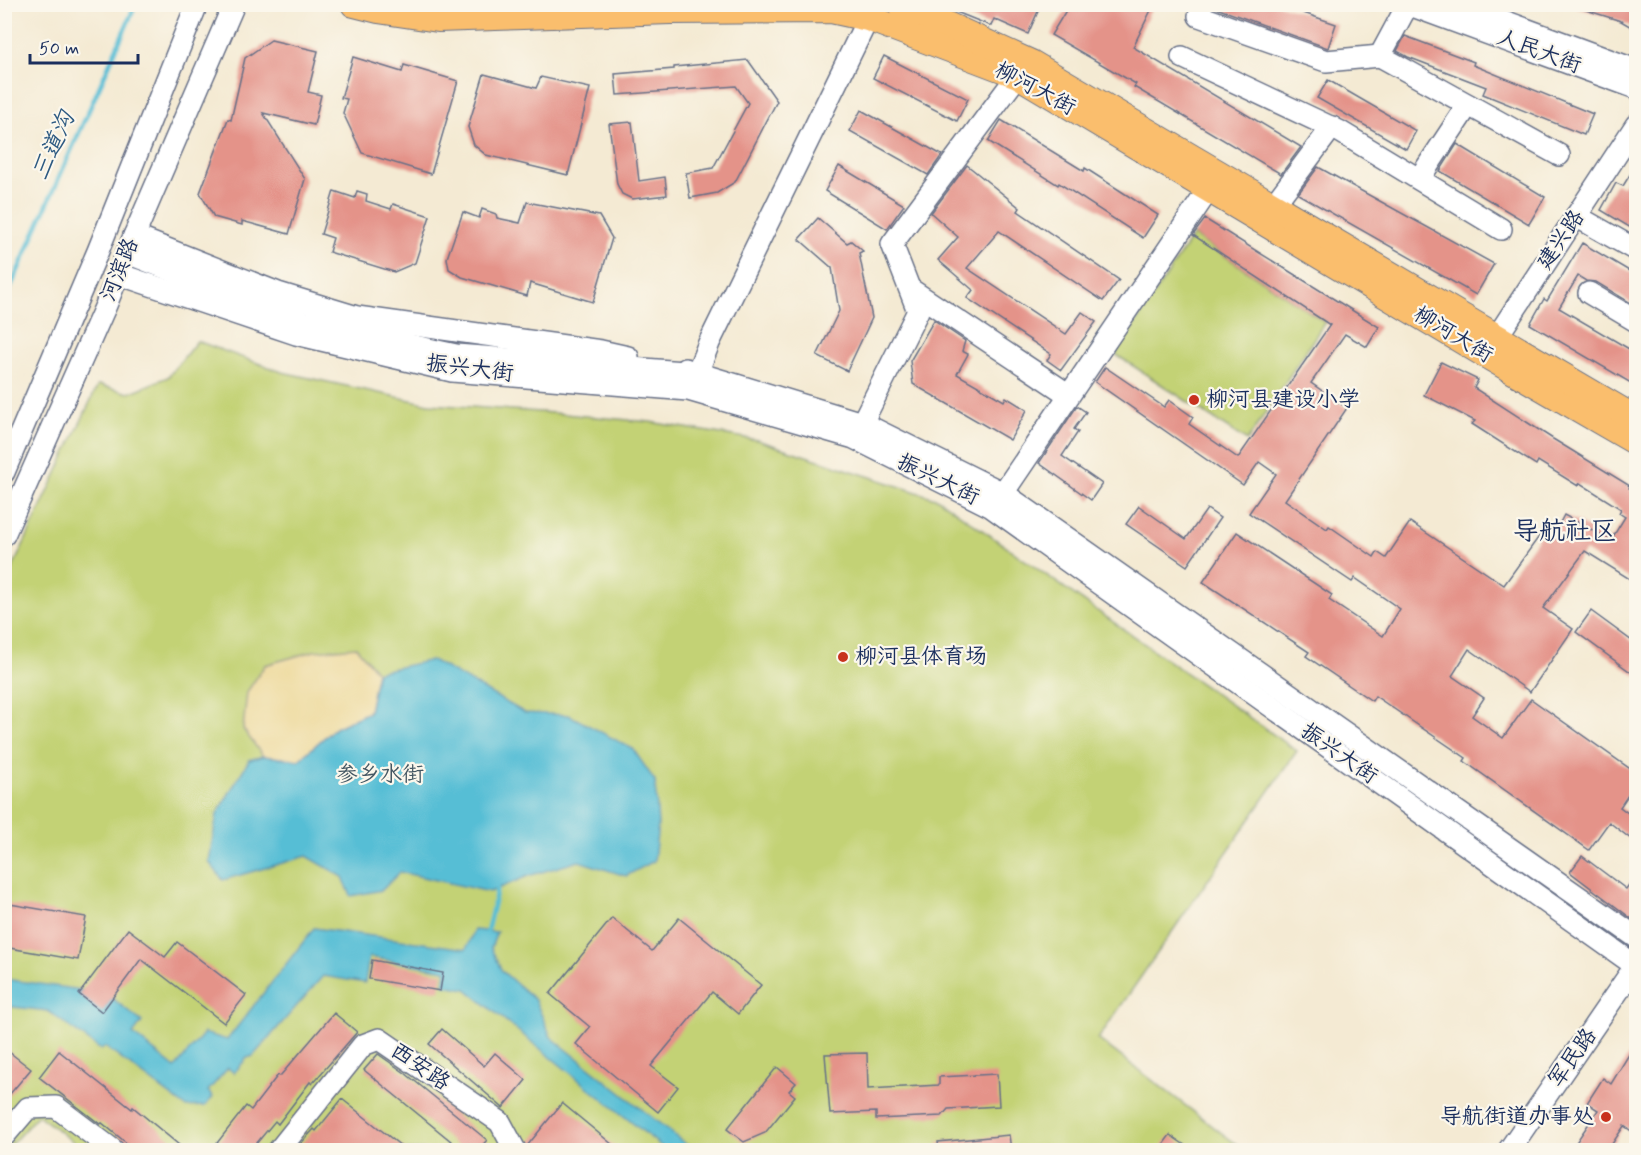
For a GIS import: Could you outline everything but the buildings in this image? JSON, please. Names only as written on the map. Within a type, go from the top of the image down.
[{"type":"main road","name":"柳河大街","points":[[354,4],[438,19],[669,11],[872,11],[1018,75],[1209,189],[1268,213]]},
{"type":"main road","name":"柳河大街","points":[[902,4],[1031,63],[1268,213],[1491,346],[1636,442]]},
{"type":"main road","name":"柳河大街","points":[[1491,346],[1636,419]]},
{"type":"street","name":"河滨路","points":[[4,472],[98,251],[197,4]]},
{"type":"street","name":"河滨路","points":[[4,535],[234,4]]},
{"type":"street","name":"人民大街","points":[[1458,4],[1635,81]]},
{"type":"street","points":[[1380,56],[1408,5]]},
{"type":"street","name":"人民大街","points":[[1408,5],[1635,81]]},
{"type":"street","points":[[697,373],[709,343],[872,11]]},
{"type":"street","points":[[1199,16],[1326,61],[1380,56],[1559,155]]},
{"type":"street","points":[[1182,57],[1332,127],[1501,229]]},
{"type":"street","points":[[862,423],[918,311],[892,244],[1018,75]]},
{"type":"street","points":[[1419,179],[1468,105]]},
{"type":"street","name":"建兴路","points":[[1491,346],[1636,125]]},
{"type":"street","points":[[1268,213],[1332,127]]},
{"type":"street","points":[[1003,493],[1209,189]]},
{"type":"street","points":[[1576,216],[1636,250]]},
{"type":"street","name":"振兴大街","points":[[130,244],[303,322],[456,355],[697,373],[862,423],[1003,493],[1636,937]]},
{"type":"street","name":"振兴大街","points":[[118,274],[296,334],[453,371],[688,390],[854,438],[990,506],[1636,965]]},
{"type":"street","points":[[909,289],[1069,395]]},
{"type":"street","points":[[1589,293],[1636,319]]},
{"type":"street","name":"军民路","points":[[1509,1150],[1636,965]]},
{"type":"street","name":"西安路","points":[[279,1150],[363,1045],[379,1039],[500,1122],[514,1150]]},
{"type":"street","points":[[4,1136],[28,1108],[56,1107],[113,1150]]},
{"type":"green space","points":[[1193,235],[1325,322],[1247,441],[1115,354]]},
{"type":"green space","name":"参乡水街","points":[[197,341],[282,372],[429,404],[650,422],[757,440],[938,499],[1297,751],[1098,1039],[1244,1150],[84,1150],[38,1115],[5,1150],[5,584],[98,385],[129,393],[168,377]]},
{"type":"sand","points":[[356,647],[377,672],[369,712],[335,728],[299,760],[263,756],[243,729],[247,692],[265,665],[314,651]]},
{"type":"water","points":[[432,660],[525,713],[569,715],[633,749],[655,781],[658,825],[654,861],[626,876],[579,861],[528,876],[490,892],[400,872],[382,890],[351,896],[343,877],[307,856],[223,880],[209,862],[217,814],[249,760],[263,756],[299,760],[335,728],[369,712],[377,672]]},
{"type":"water","points":[[314,928],[466,949],[474,930],[497,932],[491,948],[502,971],[535,1000],[551,1037],[693,1150],[666,1150],[466,989],[444,985],[446,970],[369,957],[365,983],[323,976],[253,1056],[247,1058],[234,1073],[228,1068],[208,1091],[213,1097],[205,1106],[186,1107],[105,1047],[101,1050],[48,1011],[5,1006],[5,979],[82,990],[79,994],[102,1011],[112,998],[142,1022],[133,1034],[175,1068],[204,1033],[227,1040]]},
{"type":"waterway","name":"三道沟","points":[[4,302],[136,4]]},
{"type":"waterway","points":[[486,936],[497,889]]},
{"type":"place","name":"柳河县建设小学","points":[[1194,400]]},
{"type":"place","name":"柳河县体育场","points":[[843,657]]},
{"type":"place","name":"导航街道办事处","points":[[1606,1117]]},
{"type":"district","name":"导航社区","points":[[1565,532]]}]
